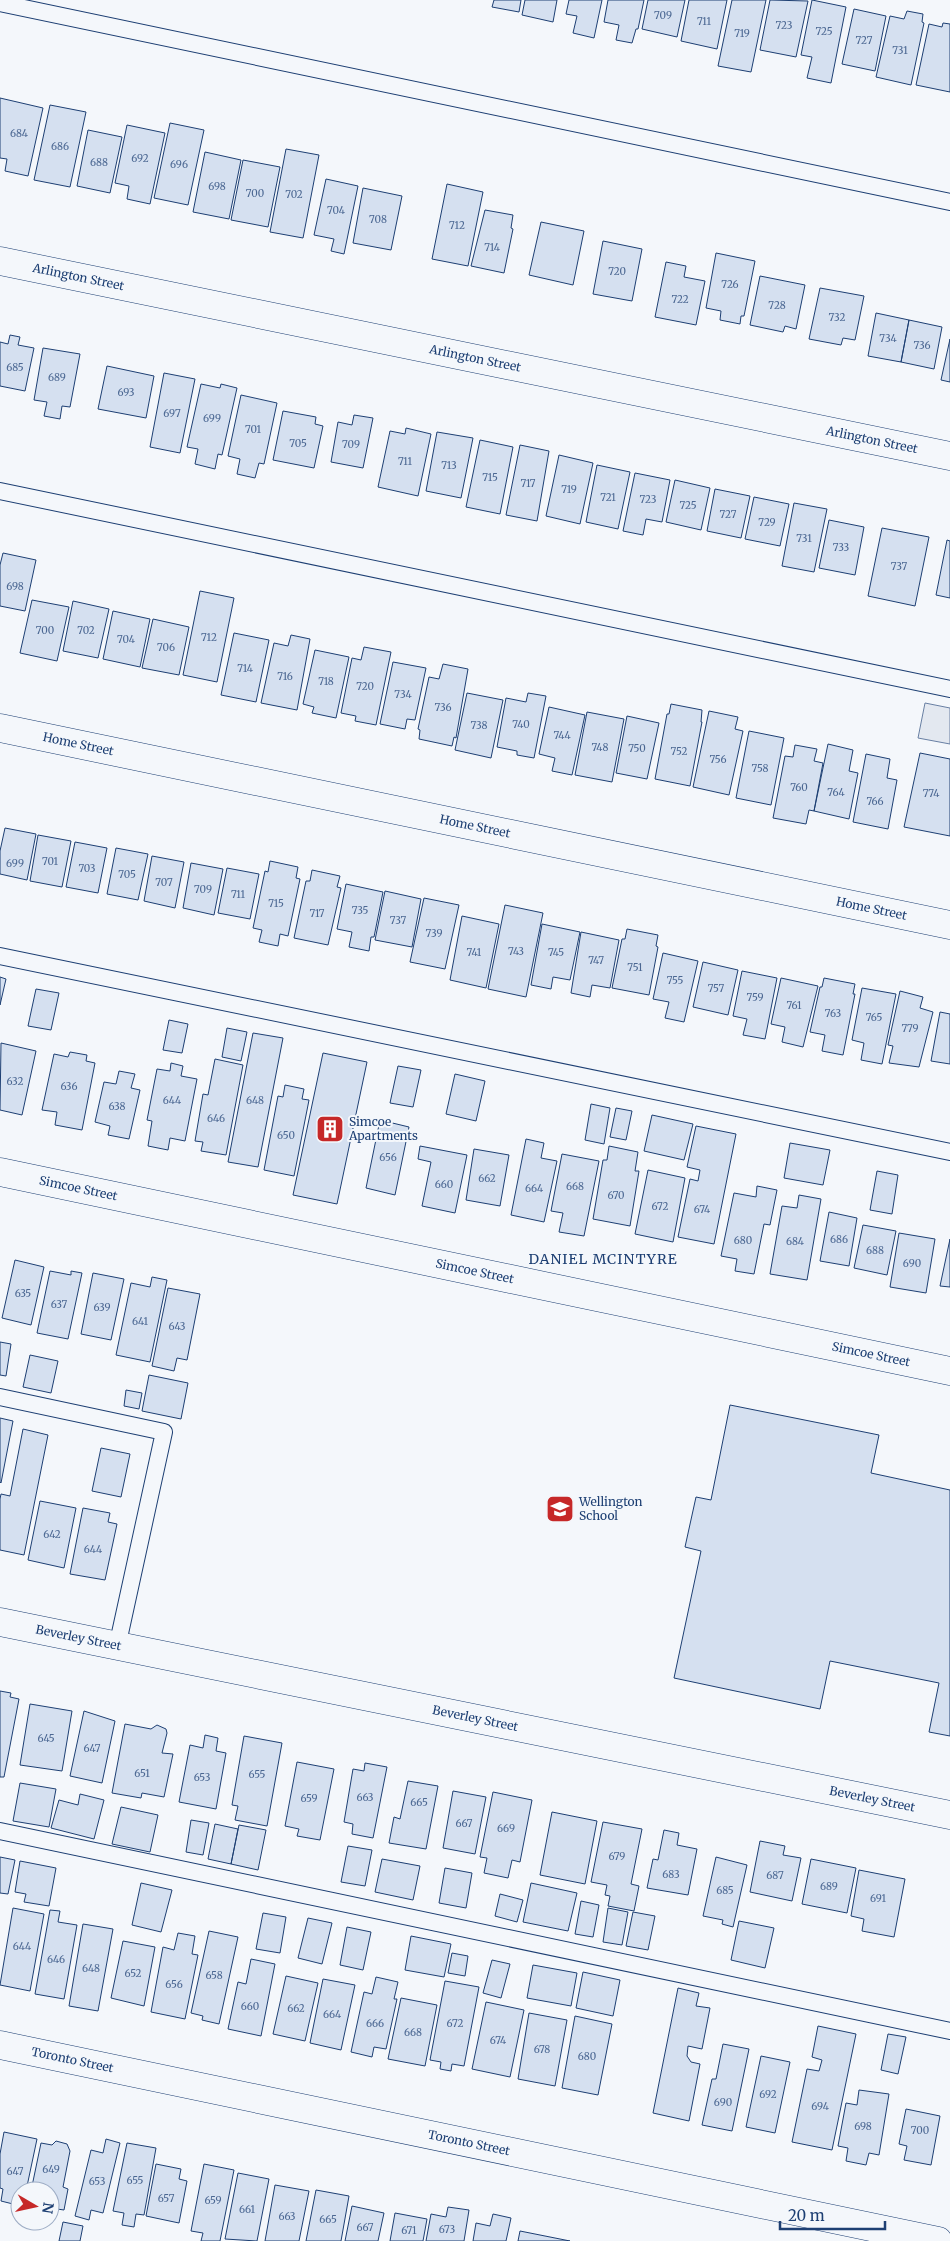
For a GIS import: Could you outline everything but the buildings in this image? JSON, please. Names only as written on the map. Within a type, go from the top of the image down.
[{"type":"street","name":"Arlington Street","points":[[0,261],[950,456]]},
{"type":"street","name":"Home Street","points":[[0,728],[950,925]]},
{"type":"street","name":"Simcoe Street","points":[[0,1172],[950,1371]]},
{"type":"street","name":"Beverley Street","points":[[0,1622],[950,1815]]},
{"type":"street","name":"Toronto Street","points":[[0,2045],[938,2241]]},
{"type":"lane","points":[[0,3],[950,202]]},
{"type":"lane","points":[[0,492],[950,689]]},
{"type":"lane","points":[[0,956],[950,1152]]},
{"type":"lane","points":[[0,1397],[164,1432],[117,1647]]},
{"type":"lane","points":[[0,1831],[950,2032]]},
{"type":"shaded area","points":[[925,703],[950,708],[950,744],[918,738]]},
{"type":"place","name":"Simcoe Apartments","points":[[330,1129]]},
{"type":"place","name":"Wellington School","points":[[560,1509]]},
{"type":"district","name":"DANIEL MCINTYRE","points":[[603,1259]]}]
